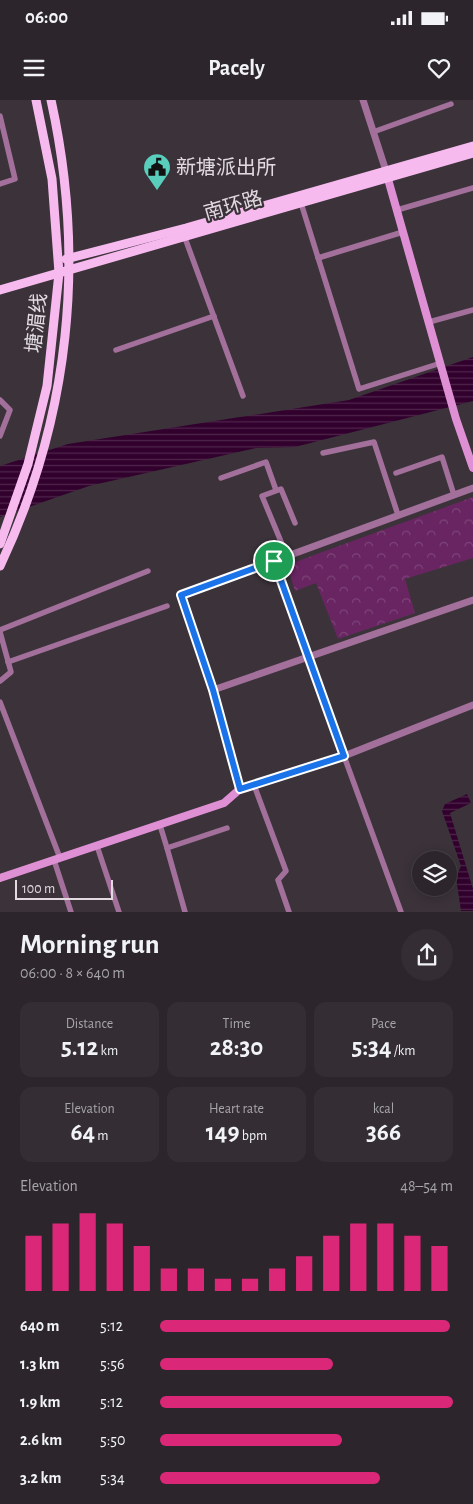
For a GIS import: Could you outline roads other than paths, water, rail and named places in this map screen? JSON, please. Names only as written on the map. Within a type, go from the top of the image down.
[{"type":"main road","name":"塘湄线","points":[[0,544],[7,528],[34,438],[47,386],[59,272],[52,179],[36,100]]},
{"type":"main road","points":[[0,566],[18,528],[48,434],[63,361],[70,258],[61,144],[51,100]]},
{"type":"main road","name":"南环路","points":[[0,290],[301,203],[473,146]]},
{"type":"main road","name":"南环路","points":[[58,262],[387,174],[473,153]]},
{"type":"main road","points":[[387,174],[473,468]]},
{"type":"main road","points":[[0,878],[224,803],[240,789]]},
{"type":"street","points":[[363,100],[387,174]]},
{"type":"street","points":[[373,132],[451,104]]},
{"type":"street","points":[[0,116],[15,179],[0,184]]},
{"type":"street","points":[[397,210],[473,188]]},
{"type":"street","points":[[301,203],[359,389],[441,363]]},
{"type":"street","points":[[318,258],[403,232]]},
{"type":"street","points":[[184,238],[243,396]]},
{"type":"street","points":[[429,322],[473,310]]},
{"type":"street","points":[[116,350],[214,316]]},
{"type":"street","points":[[0,400],[10,410],[0,436]]},
{"type":"street","points":[[323,453],[374,442],[398,515]]},
{"type":"street","points":[[396,473],[442,457],[454,495]]},
{"type":"street","points":[[221,478],[266,462],[276,490]]},
{"type":"street","points":[[287,556],[262,496],[281,488],[295,523]]},
{"type":"street","points":[[473,488],[181,595],[213,690],[240,789],[344,756],[473,705]]},
{"type":"street","points":[[274,561],[401,912]]},
{"type":"street","points":[[0,681],[11,672],[0,631],[148,571]]},
{"type":"street","points":[[213,690],[473,600]]},
{"type":"street","points":[[8,662],[167,606]]},
{"type":"street","points":[[0,702],[57,859],[71,912]]},
{"type":"street","points":[[254,785],[286,871],[278,880],[289,912]]},
{"type":"street","points":[[160,825],[185,912]]},
{"type":"street","points":[[167,848],[227,828]]},
{"type":"street","points":[[97,846],[119,912]]},
{"type":"place","name":"新塘派出所","points":[[157,191]]}]
